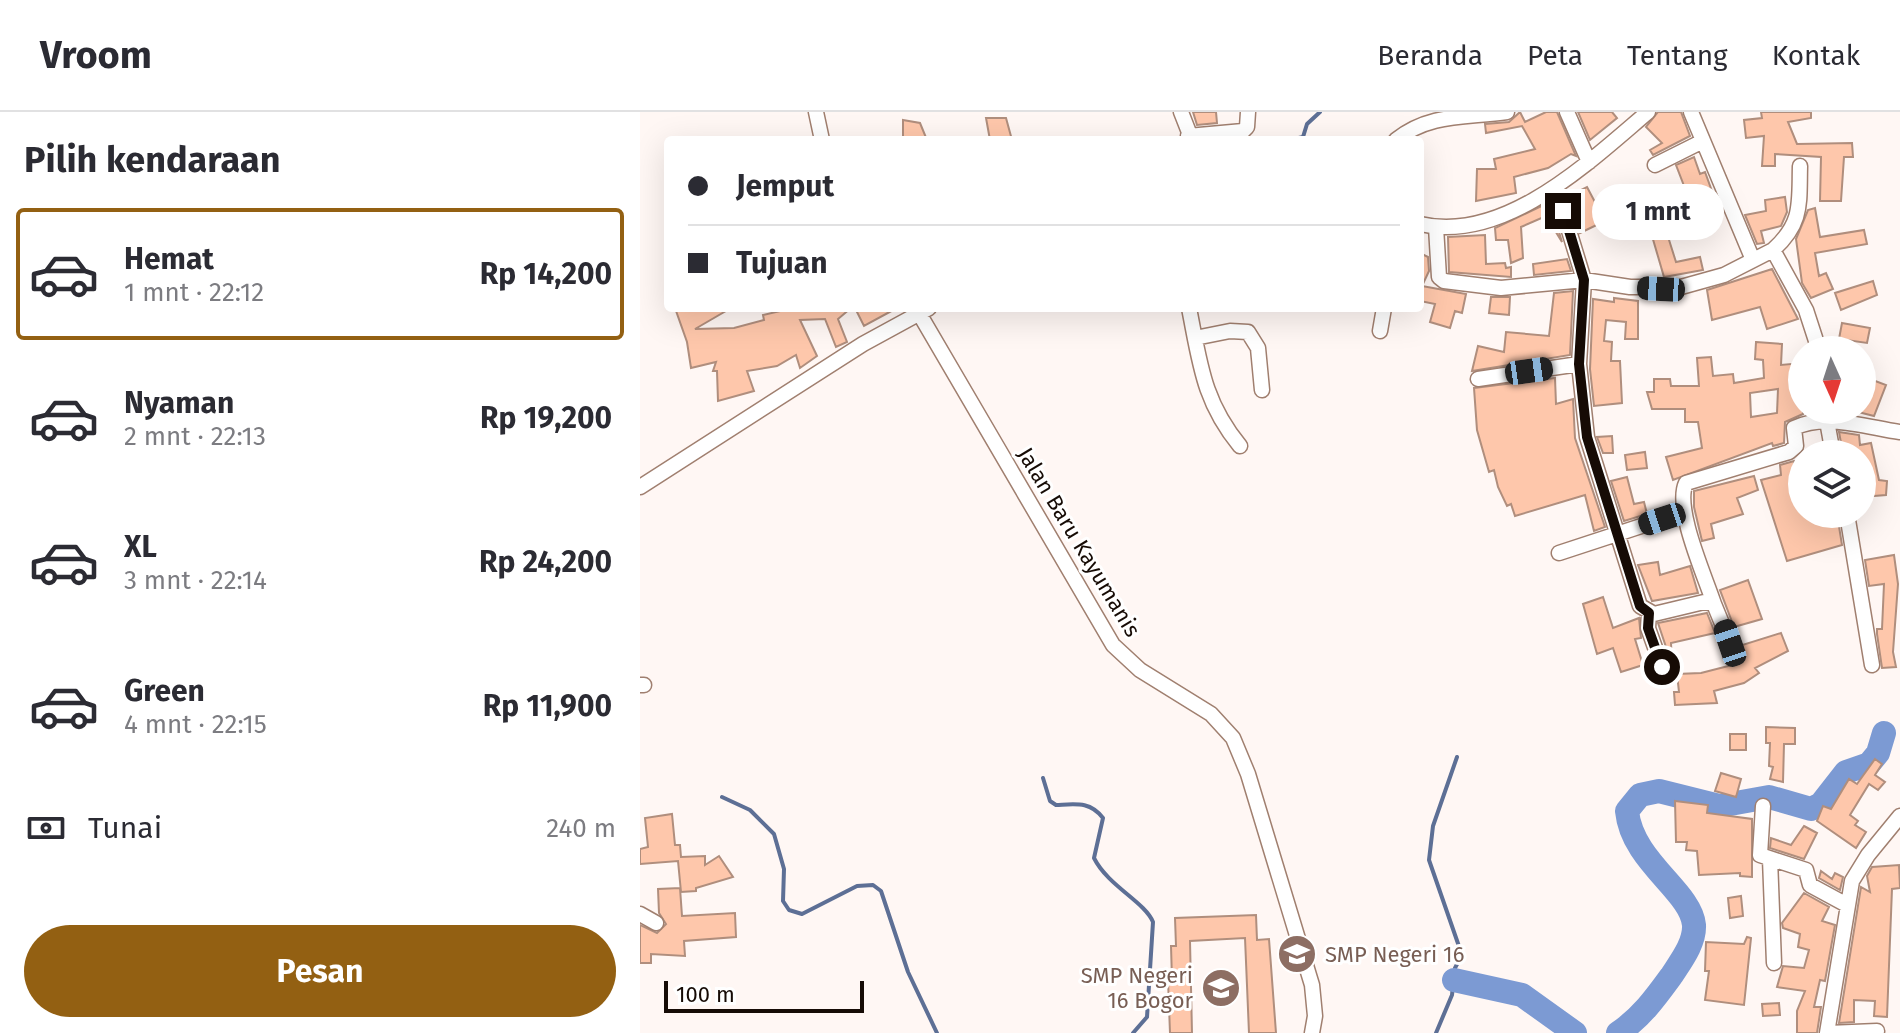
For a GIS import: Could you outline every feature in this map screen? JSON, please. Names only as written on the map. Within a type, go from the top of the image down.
[{"type":"street","points":[[816,112],[821,136]]},
{"type":"street","points":[[1181,112],[1189,136]]},
{"type":"street","points":[[1205,136],[1243,131],[1247,127],[1248,112]]},
{"type":"street","points":[[1400,136],[1417,119],[1507,112]]},
{"type":"street","points":[[1567,112],[1589,162]]},
{"type":"street","points":[[1424,225],[1436,227],[1490,219],[1556,188],[1648,112]]},
{"type":"street","points":[[1691,112],[1753,260]]},
{"type":"street","points":[[1655,165],[1701,142]]},
{"type":"street","points":[[1436,227],[1437,271],[1444,281],[1501,288],[1584,280],[1630,287],[1681,287],[1724,275],[1773,250],[1794,228],[1798,216],[1800,166]]},
{"type":"street","points":[[1556,188],[1584,280],[1579,364],[1587,437],[1640,606],[1649,613],[1714,604]]},
{"type":"street","points":[[1773,250],[1806,310],[1814,336]]},
{"type":"street","points":[[640,487],[918,312]]},
{"type":"street","name":"Jalan Baru Kayumanis","points":[[922,312],[1113,645],[1140,670],[1211,714],[1233,738],[1248,774],[1312,985],[1315,1016],[1312,1033]]},
{"type":"street","points":[[1190,312],[1209,400],[1240,446]]},
{"type":"street","points":[[1380,331],[1383,312]]},
{"type":"street","points":[[1195,338],[1230,331],[1248,332],[1258,348],[1262,390]]},
{"type":"street","points":[[1478,379],[1579,364]]},
{"type":"street","points":[[1730,643],[1684,512],[1682,495],[1686,483],[1789,452],[1796,446],[1794,427],[1802,424]]},
{"type":"street","points":[[1865,424],[1900,432]]},
{"type":"street","points":[[1559,553],[1684,512]]},
{"type":"street","points":[[1849,528],[1872,665]]},
{"type":"street","points":[[1649,613],[1648,628],[1662,667]]},
{"type":"street","points":[[1763,806],[1759,852],[1770,859],[1806,870],[1810,885],[1847,905]]},
{"type":"street","points":[[1877,1031],[1828,1033],[1847,905],[1858,871],[1900,816]]},
{"type":"street","points":[[1770,859],[1774,963]]},
{"type":"street","points":[[640,914],[656,923]]},
{"type":"building","points":[[1193,112],[1216,112],[1217,123],[1197,125]]},
{"type":"building","points":[[1520,112],[1525,122],[1546,112],[1557,112],[1576,156],[1571,154],[1548,168],[1514,177],[1516,193],[1476,201],[1477,169],[1496,169],[1494,159],[1535,149],[1522,126],[1486,133],[1485,124],[1509,122]]},
{"type":"building","points":[[1578,112],[1612,112],[1617,118],[1590,140]]},
{"type":"building","points":[[1658,112],[1681,112],[1690,136],[1653,155],[1650,150],[1662,143],[1646,127]]},
{"type":"building","points":[[1761,112],[1811,112],[1811,118],[1788,122],[1797,144],[1852,143],[1853,157],[1844,157],[1841,201],[1820,201],[1821,157],[1775,154],[1775,166],[1762,166],[1764,136],[1746,138],[1744,120],[1762,118]]},
{"type":"building","points":[[986,118],[1006,118],[1011,136],[989,136]]},
{"type":"building","points":[[903,120],[920,123],[925,136],[903,136]]},
{"type":"building","points":[[1694,157],[1700,174],[1705,172],[1713,194],[1671,208],[1667,196],[1686,191],[1676,165]]},
{"type":"building","points":[[1587,187],[1605,221],[1580,233],[1569,196]]},
{"type":"building","points":[[1785,197],[1787,212],[1781,226],[1761,231],[1764,243],[1757,244],[1745,215],[1766,211],[1765,200]]},
{"type":"building","points":[[1550,202],[1562,242],[1546,216],[1521,227],[1523,258],[1511,263],[1508,240],[1496,240],[1495,228]]},
{"type":"building","points":[[1815,208],[1820,237],[1864,230],[1867,244],[1815,253],[1819,276],[1826,273],[1833,289],[1811,298],[1802,283],[1796,239],[1808,210]]},
{"type":"building","points":[[1664,224],[1676,262],[1700,257],[1703,270],[1664,277],[1650,229]]},
{"type":"building","points":[[1485,235],[1486,264],[1505,263],[1506,268],[1511,267],[1511,277],[1449,272],[1448,237]]},
{"type":"building","points":[[1424,255],[1428,257],[1429,271],[1424,282]]},
{"type":"building","points":[[1567,259],[1571,271],[1534,275],[1533,264]]},
{"type":"building","points":[[1772,269],[1798,319],[1767,329],[1760,307],[1712,320],[1707,290]]},
{"type":"building","points":[[1873,281],[1877,295],[1841,310],[1835,293]]},
{"type":"building","points":[[1424,286],[1466,294],[1462,313],[1455,311],[1450,328],[1430,322],[1435,304],[1424,302]]},
{"type":"building","points":[[1573,291],[1570,355],[1472,371],[1478,346],[1504,352],[1506,332],[1549,336],[1554,293]]},
{"type":"building","points":[[1491,297],[1510,297],[1509,315],[1489,313]]},
{"type":"building","points":[[1614,298],[1638,301],[1638,339],[1625,339],[1626,322],[1606,320],[1604,341],[1612,342],[1611,361],[1620,361],[1622,403],[1594,406],[1590,369],[1593,299],[1614,302]]},
{"type":"building","points":[[676,312],[724,312],[695,329],[734,328],[764,320],[763,315],[776,312],[846,312],[838,319],[847,342],[836,347],[825,319],[800,320],[817,356],[800,368],[796,355],[777,366],[747,371],[754,391],[718,401],[717,371],[713,371],[716,362],[691,368],[687,342]]},
{"type":"building","points":[[857,312],[890,312],[864,326]]},
{"type":"building","points":[[1842,323],[1870,328],[1868,336],[1840,336]]},
{"type":"building","points":[[1756,342],[1782,344],[1781,365],[1788,364],[1788,421],[1785,422],[1784,443],[1773,446],[1772,443],[1673,480],[1666,457],[1702,448],[1698,422],[1685,422],[1685,409],[1652,409],[1647,392],[1654,392],[1654,379],[1670,379],[1671,386],[1699,386],[1697,358],[1711,357],[1713,376],[1733,374],[1734,383],[1764,378],[1763,360],[1755,359]],"holes":[[[1778,389],[1777,413],[1751,417],[1750,393]]]},
{"type":"building","points":[[1555,378],[1556,404],[1573,399],[1575,438],[1605,527],[1594,531],[1585,495],[1515,516],[1511,504],[1507,506],[1498,487],[1494,470],[1489,472],[1477,430],[1474,388]]},
{"type":"building","points":[[1876,381],[1886,385],[1876,411]]},
{"type":"building","points":[[1839,432],[1859,435],[1860,440],[1840,440]]},
{"type":"building","points":[[1612,436],[1613,453],[1603,453],[1597,437]]},
{"type":"building","points":[[1645,452],[1647,468],[1627,470],[1625,455]]},
{"type":"building","points":[[1788,463],[1788,528],[1839,528],[1842,545],[1787,561],[1761,480],[1781,475],[1780,465]]},
{"type":"building","points":[[1876,466],[1879,480],[1887,481],[1886,495],[1876,496]]},
{"type":"building","points":[[1754,476],[1758,490],[1737,498],[1743,514],[1711,524],[1714,538],[1702,541],[1694,507],[1694,491]]},
{"type":"building","points":[[1627,477],[1634,504],[1644,502],[1647,514],[1624,521],[1611,481]]},
{"type":"building","points":[[1894,555],[1898,584],[1893,652],[1896,667],[1882,668],[1877,629],[1882,629],[1884,584],[1869,586],[1865,560]]},
{"type":"building","points":[[1658,562],[1660,575],[1690,566],[1698,593],[1652,601],[1638,565]]},
{"type":"building","points":[[1748,580],[1762,619],[1734,627],[1720,590]]},
{"type":"building","points":[[1603,597],[1613,628],[1639,618],[1641,638],[1635,639],[1643,665],[1621,672],[1613,648],[1597,654],[1583,604]]},
{"type":"building","points":[[1707,613],[1715,633],[1671,643],[1672,665],[1658,623]]},
{"type":"building","points":[[1781,633],[1788,651],[1755,668],[1759,673],[1744,683],[1714,691],[1717,703],[1675,705],[1674,692],[1679,692],[1677,674],[1701,673],[1740,663],[1736,651],[1739,646]]},
{"type":"building","points":[[1766,727],[1795,728],[1795,744],[1784,744],[1783,782],[1770,779],[1773,767],[1769,766],[1770,743],[1766,743]]},
{"type":"building","points":[[1730,734],[1746,734],[1746,750],[1730,750]]},
{"type":"building","points":[[1875,759],[1882,764],[1875,775],[1885,782],[1878,790],[1869,784],[1850,815],[1858,821],[1855,825],[1866,832],[1856,848],[1817,821],[1823,806],[1831,809],[1849,779],[1857,784]]},
{"type":"building","points":[[1721,773],[1741,779],[1736,797],[1715,791]]},
{"type":"building","points":[[1675,801],[1708,805],[1707,813],[1752,819],[1752,877],[1740,876],[1740,873],[1699,875],[1697,851],[1686,850],[1687,842],[1676,842]]},
{"type":"building","points":[[672,814],[675,845],[680,845],[681,857],[705,856],[705,865],[719,856],[733,877],[696,888],[696,891],[681,892],[678,861],[640,864],[640,849],[648,847],[645,818]]},
{"type":"building","points":[[1804,826],[1817,833],[1804,859],[1770,848],[1771,838],[1791,845]]},
{"type":"building","points":[[1899,865],[1900,888],[1892,889],[1887,1017],[1874,1016],[1875,1001],[1854,1000],[1854,1022],[1839,1023],[1861,887],[1870,892],[1867,876],[1872,867]]},
{"type":"building","points":[[1821,871],[1832,879],[1835,873],[1843,877],[1840,890],[1819,878]]},
{"type":"building","points":[[680,888],[682,916],[735,913],[736,937],[684,941],[685,956],[651,954],[651,963],[640,963],[640,925],[657,933],[666,924],[659,913],[658,889]]},
{"type":"building","points":[[1804,893],[1829,907],[1822,921],[1835,925],[1825,981],[1820,980],[1814,1007],[1821,1007],[1817,1033],[1797,1033],[1797,1011],[1805,991],[1777,987],[1783,966],[1804,968],[1809,950],[1798,947],[1800,934],[1783,928],[1782,923]]},
{"type":"building","points":[[1741,896],[1743,916],[1730,918],[1728,898]]},
{"type":"building","points":[[1256,915],[1257,940],[1269,939],[1276,1033],[1249,1033],[1245,938],[1190,941],[1192,1033],[1170,1033],[1168,980],[1172,980],[1171,946],[1176,946],[1175,918]]},
{"type":"building","points":[[1747,937],[1751,938],[1744,1005],[1705,1000],[1709,971],[1705,971],[1706,942],[1744,944]]},
{"type":"building","points":[[1779,1003],[1780,1015],[1763,1016],[1762,1004]]},
{"type":"waterway","points":[[1303,136],[1307,124],[1320,112]]},
{"type":"waterway","points":[[1618,1033],[1641,1014],[1660,991],[1687,952],[1694,932],[1690,912],[1683,900],[1639,846],[1631,829],[1627,811],[1640,795],[1659,791],[1719,806],[1769,797],[1811,809],[1821,804],[1846,772],[1869,764],[1878,753],[1884,733]]},
{"type":"waterway","points":[[1436,1033],[1452,995],[1455,968],[1462,955],[1429,860],[1433,826],[1457,757]]},
{"type":"waterway","points":[[1043,778],[1050,801],[1056,805],[1088,806],[1103,818],[1094,858],[1108,877],[1153,922],[1147,1017],[1133,1033]]},
{"type":"waterway","points":[[722,797],[750,810],[774,834],[784,869],[783,901],[789,910],[802,914],[857,886],[873,885],[881,891],[908,972],[937,1033]]},
{"type":"waterway","points":[[1454,980],[1522,995],[1575,1033]]},
{"type":"place","name":"SMP Negeri 16","points":[[1297,954]]},
{"type":"place","name":"SMP Negeri 16 Bogor","points":[[1221,988]]},
{"type":"route","points":[[1563,211],[1584,280],[1579,364],[1587,437],[1640,606],[1649,613],[1648,628],[1662,667]]}]
